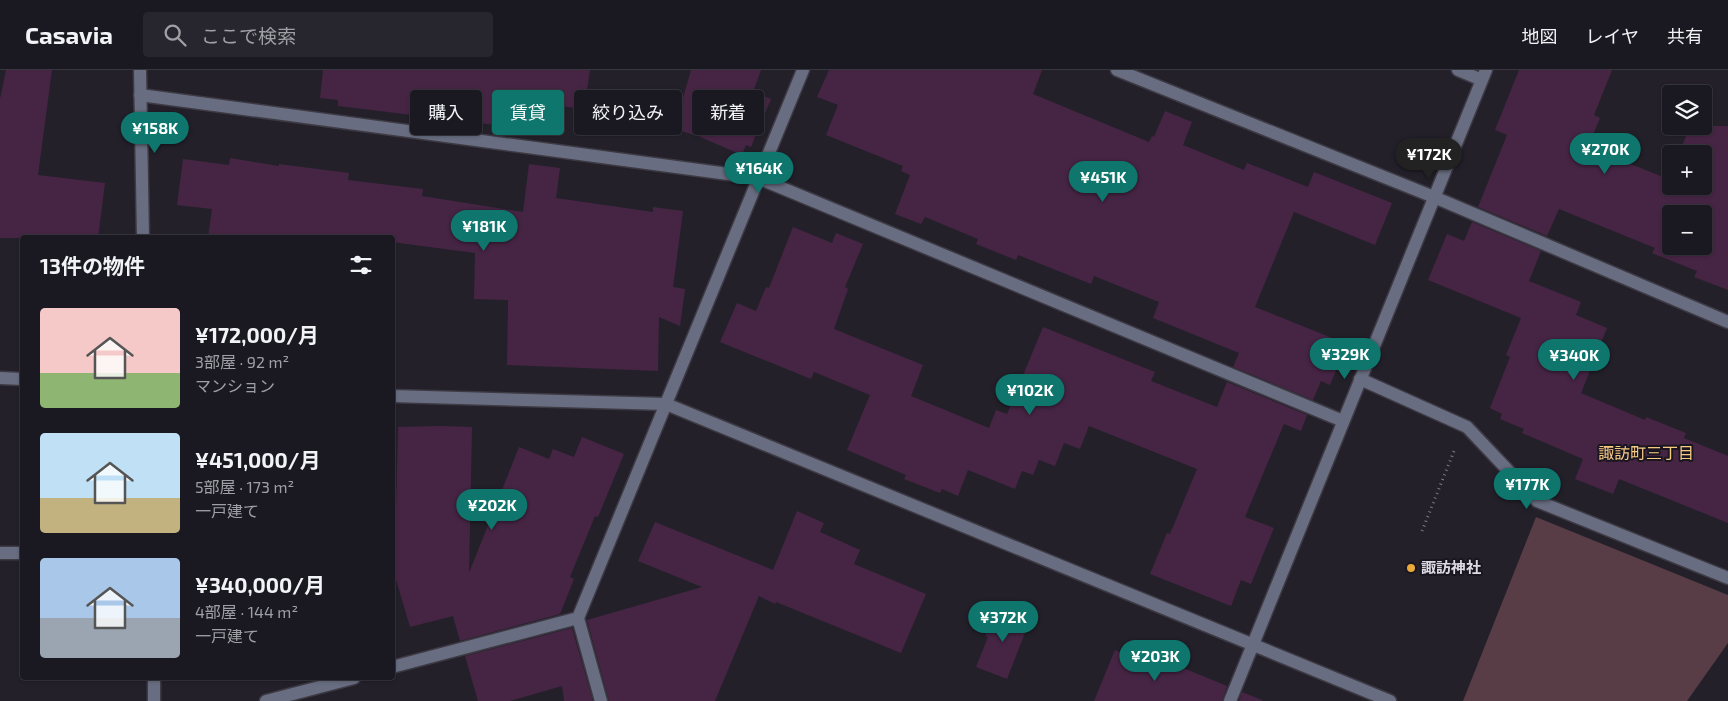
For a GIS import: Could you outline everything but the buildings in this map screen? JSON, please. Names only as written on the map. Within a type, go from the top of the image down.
[{"type":"street","points":[[140,70],[143,235]]},
{"type":"street","points":[[601,701],[578,618],[803,70]]},
{"type":"street","points":[[1117,70],[1434,197],[1728,322]]},
{"type":"street","points":[[1230,701],[1484,75],[1458,70]]},
{"type":"street","points":[[140,95],[758,178],[1343,421]]},
{"type":"street","points":[[0,378],[20,379]]},
{"type":"street","points":[[1360,379],[1467,427],[1538,501],[1728,578]]},
{"type":"street","points":[[395,396],[666,404],[1390,701]]},
{"type":"street","points":[[0,553],[20,553]]},
{"type":"street","points":[[395,666],[578,618]]},
{"type":"street","points":[[154,680],[154,701]]},
{"type":"street","points":[[266,701],[346,680]]},
{"type":"path","points":[[1422,531],[1452,454],[1472,432]]},
{"type":"shaded area","points":[[1536,517],[1728,595],[1728,643],[1687,701],[1463,701]]},
{"type":"place","name":"諏訪神社","points":[[1411,568]]},
{"type":"district","name":"諏訪町三丁目","points":[[1646,453]]}]
